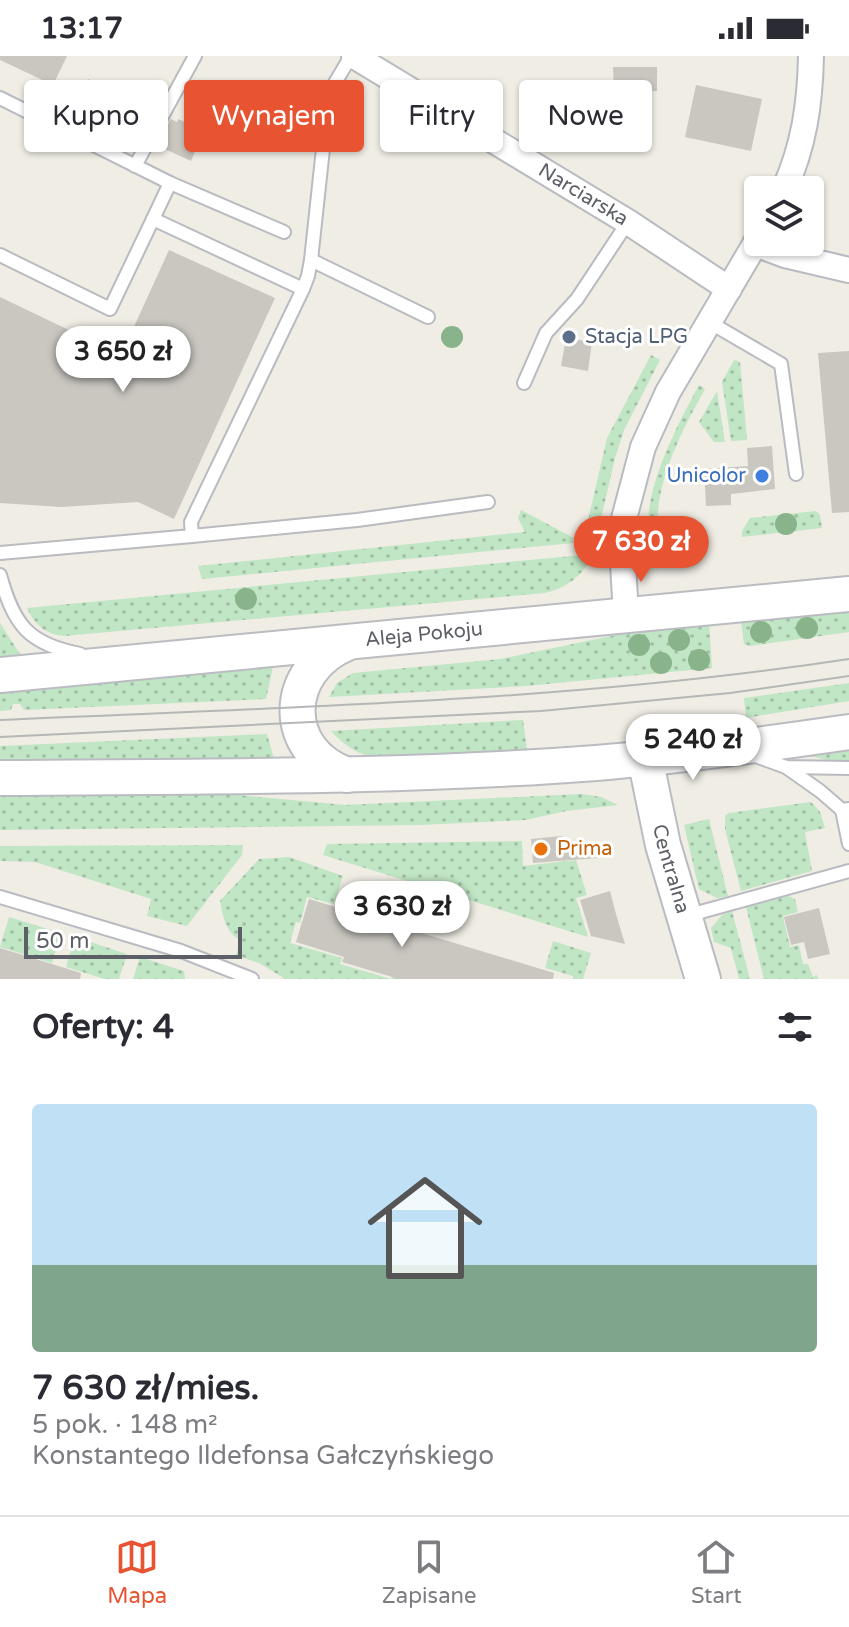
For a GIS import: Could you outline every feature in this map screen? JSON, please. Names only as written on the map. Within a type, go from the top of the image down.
[{"type":"main road","name":"Aleja Pokoju","points":[[0,675],[849,594]]},
{"type":"main road","points":[[347,775],[325,765],[316,756],[301,732],[297,707],[300,690],[312,667],[327,654],[351,642]]},
{"type":"main road","points":[[0,778],[347,775],[645,758],[849,732]]},
{"type":"main road","name":"Centralna","points":[[645,758],[663,845],[703,979]]},
{"type":"street","name":"Narciarska","points":[[352,56],[628,222],[729,289]]},
{"type":"street","points":[[790,176],[806,126],[811,56]]},
{"type":"street","points":[[626,615],[621,530],[654,419],[748,256]]},
{"type":"street","points":[[789,256],[849,270]]},
{"type":"lane","points":[[135,166],[195,56]]},
{"type":"lane","points":[[192,536],[191,522],[303,289],[311,260],[329,93],[352,56]]},
{"type":"lane","points":[[0,98],[170,183],[284,232]]},
{"type":"lane","points":[[0,255],[110,309],[170,183]]},
{"type":"lane","points":[[153,219],[303,289]]},
{"type":"lane","points":[[524,383],[546,333],[577,299],[628,222]]},
{"type":"lane","points":[[311,260],[428,317]]},
{"type":"lane","points":[[709,322],[781,364],[796,474]]},
{"type":"lane","points":[[0,553],[357,520],[488,502]]},
{"type":"lane","points":[[0,575],[8,604],[18,623],[38,641],[53,649],[123,663]]},
{"type":"lane","points":[[735,748],[786,767],[845,810],[849,844]]},
{"type":"lane","points":[[786,767],[849,768]]},
{"type":"lane","points":[[684,916],[849,871]]},
{"type":"lane","points":[[0,897],[181,951],[252,979]]},
{"type":"green space","points":[[651,355],[660,360],[624,430],[596,540],[583,542],[607,438]]},
{"type":"green space","points":[[734,360],[740,362],[747,440],[731,441],[722,382]]},
{"type":"green space","points":[[699,385],[705,389],[670,461],[660,499],[657,539],[650,539],[650,501],[656,481],[672,439]]},
{"type":"green space","points":[[717,391],[725,442],[714,442],[699,422]]},
{"type":"green space","points":[[521,510],[574,538],[573,543],[202,579],[198,566],[525,532],[518,518]]},
{"type":"green space","points":[[816,511],[820,515],[822,528],[742,537],[750,518]]},
{"type":"green space","points":[[593,554],[574,580],[545,593],[64,636],[41,628],[27,608]]},
{"type":"green space","points":[[849,610],[849,632],[750,646],[744,644],[741,621]]},
{"type":"green space","points":[[709,622],[712,668],[526,686],[329,697],[337,683],[353,673],[501,659],[635,631]]},
{"type":"green space","points":[[0,623],[20,654],[18,656],[0,658]]},
{"type":"green space","points":[[271,666],[266,699],[24,710],[20,704],[13,704],[11,710],[0,711],[0,691]]},
{"type":"green space","points":[[849,683],[849,701],[746,718],[744,698]]},
{"type":"green space","points":[[523,720],[527,750],[441,758],[375,757],[352,749],[331,731]]},
{"type":"green space","points":[[267,734],[274,759],[0,761],[0,746]]},
{"type":"green space","points":[[849,748],[849,760],[830,761],[811,756],[811,753]]},
{"type":"green space","points":[[216,793],[345,805],[581,794],[601,797],[618,805],[566,811],[526,820],[420,825],[0,830],[0,795]]},
{"type":"green space","points":[[811,802],[820,812],[825,828],[805,832],[812,871],[741,891],[725,829],[725,816]]},
{"type":"green space","points":[[709,819],[728,896],[717,898],[699,889],[684,825]]},
{"type":"green space","points":[[522,841],[523,866],[576,860],[587,895],[576,898],[588,937],[323,855],[327,844]]},
{"type":"green space","points":[[243,845],[242,855],[187,926],[147,916],[151,899],[35,862],[0,861],[0,846]]},
{"type":"green space","points":[[289,857],[343,876],[334,904],[307,897],[300,923],[296,922],[290,943],[342,958],[340,964],[391,979],[285,979],[261,964],[236,955],[241,940],[229,929],[220,901],[259,859]]},
{"type":"green space","points":[[788,896],[795,899],[798,912],[783,916],[790,947],[799,945],[803,964],[808,964],[813,977],[817,975],[818,979],[764,979],[746,907]]},
{"type":"green space","points":[[732,911],[750,979],[739,979],[731,948],[714,942],[711,928],[722,915]]},
{"type":"green space","points":[[9,917],[61,933],[52,963],[0,947]]},
{"type":"green space","points":[[75,937],[127,954],[119,979],[105,979],[66,967]]},
{"type":"green space","points":[[553,941],[591,953],[583,979],[573,979],[573,976],[545,968]]},
{"type":"green space","points":[[140,957],[184,971],[185,979],[133,979]]},
{"type":"building","points":[[0,56],[67,56],[55,80],[42,80],[0,60]]},
{"type":"building","points":[[613,67],[657,67],[657,91],[652,91],[652,80],[614,80]]},
{"type":"building","points":[[696,85],[762,99],[751,151],[685,137]]},
{"type":"building","points":[[171,119],[184,122],[184,152],[195,152],[191,161],[168,150],[168,124]]},
{"type":"building","points":[[169,250],[275,298],[174,519],[138,502],[61,507],[0,503],[0,297],[121,355]]},
{"type":"building","points":[[566,338],[592,342],[588,371],[561,366]]},
{"type":"building","points":[[849,351],[849,512],[832,513],[818,353]]},
{"type":"building","points":[[772,446],[775,489],[731,494],[731,505],[706,506],[704,469],[748,466],[747,448]]},
{"type":"building","points":[[561,836],[597,858],[533,863],[531,839]]},
{"type":"building","points":[[610,891],[625,944],[591,936],[580,900]]},
{"type":"building","points":[[309,899],[554,973],[553,979],[399,979],[342,962],[344,957],[296,942]]},
{"type":"building","points":[[819,908],[830,954],[808,959],[804,942],[791,945],[784,917]]},
{"type":"building","points":[[0,948],[81,973],[80,979],[0,979]]},
{"type":"tram line","points":[[0,720],[532,694],[638,685],[849,659]]},
{"type":"tram line","points":[[0,737],[541,711],[730,693],[849,676]]},
{"type":"place","name":"Stacja LPG","points":[[569,337]]},
{"type":"place","name":"Unicolor","points":[[762,476]]},
{"type":"place","name":"Prima","points":[[541,849]]}]
